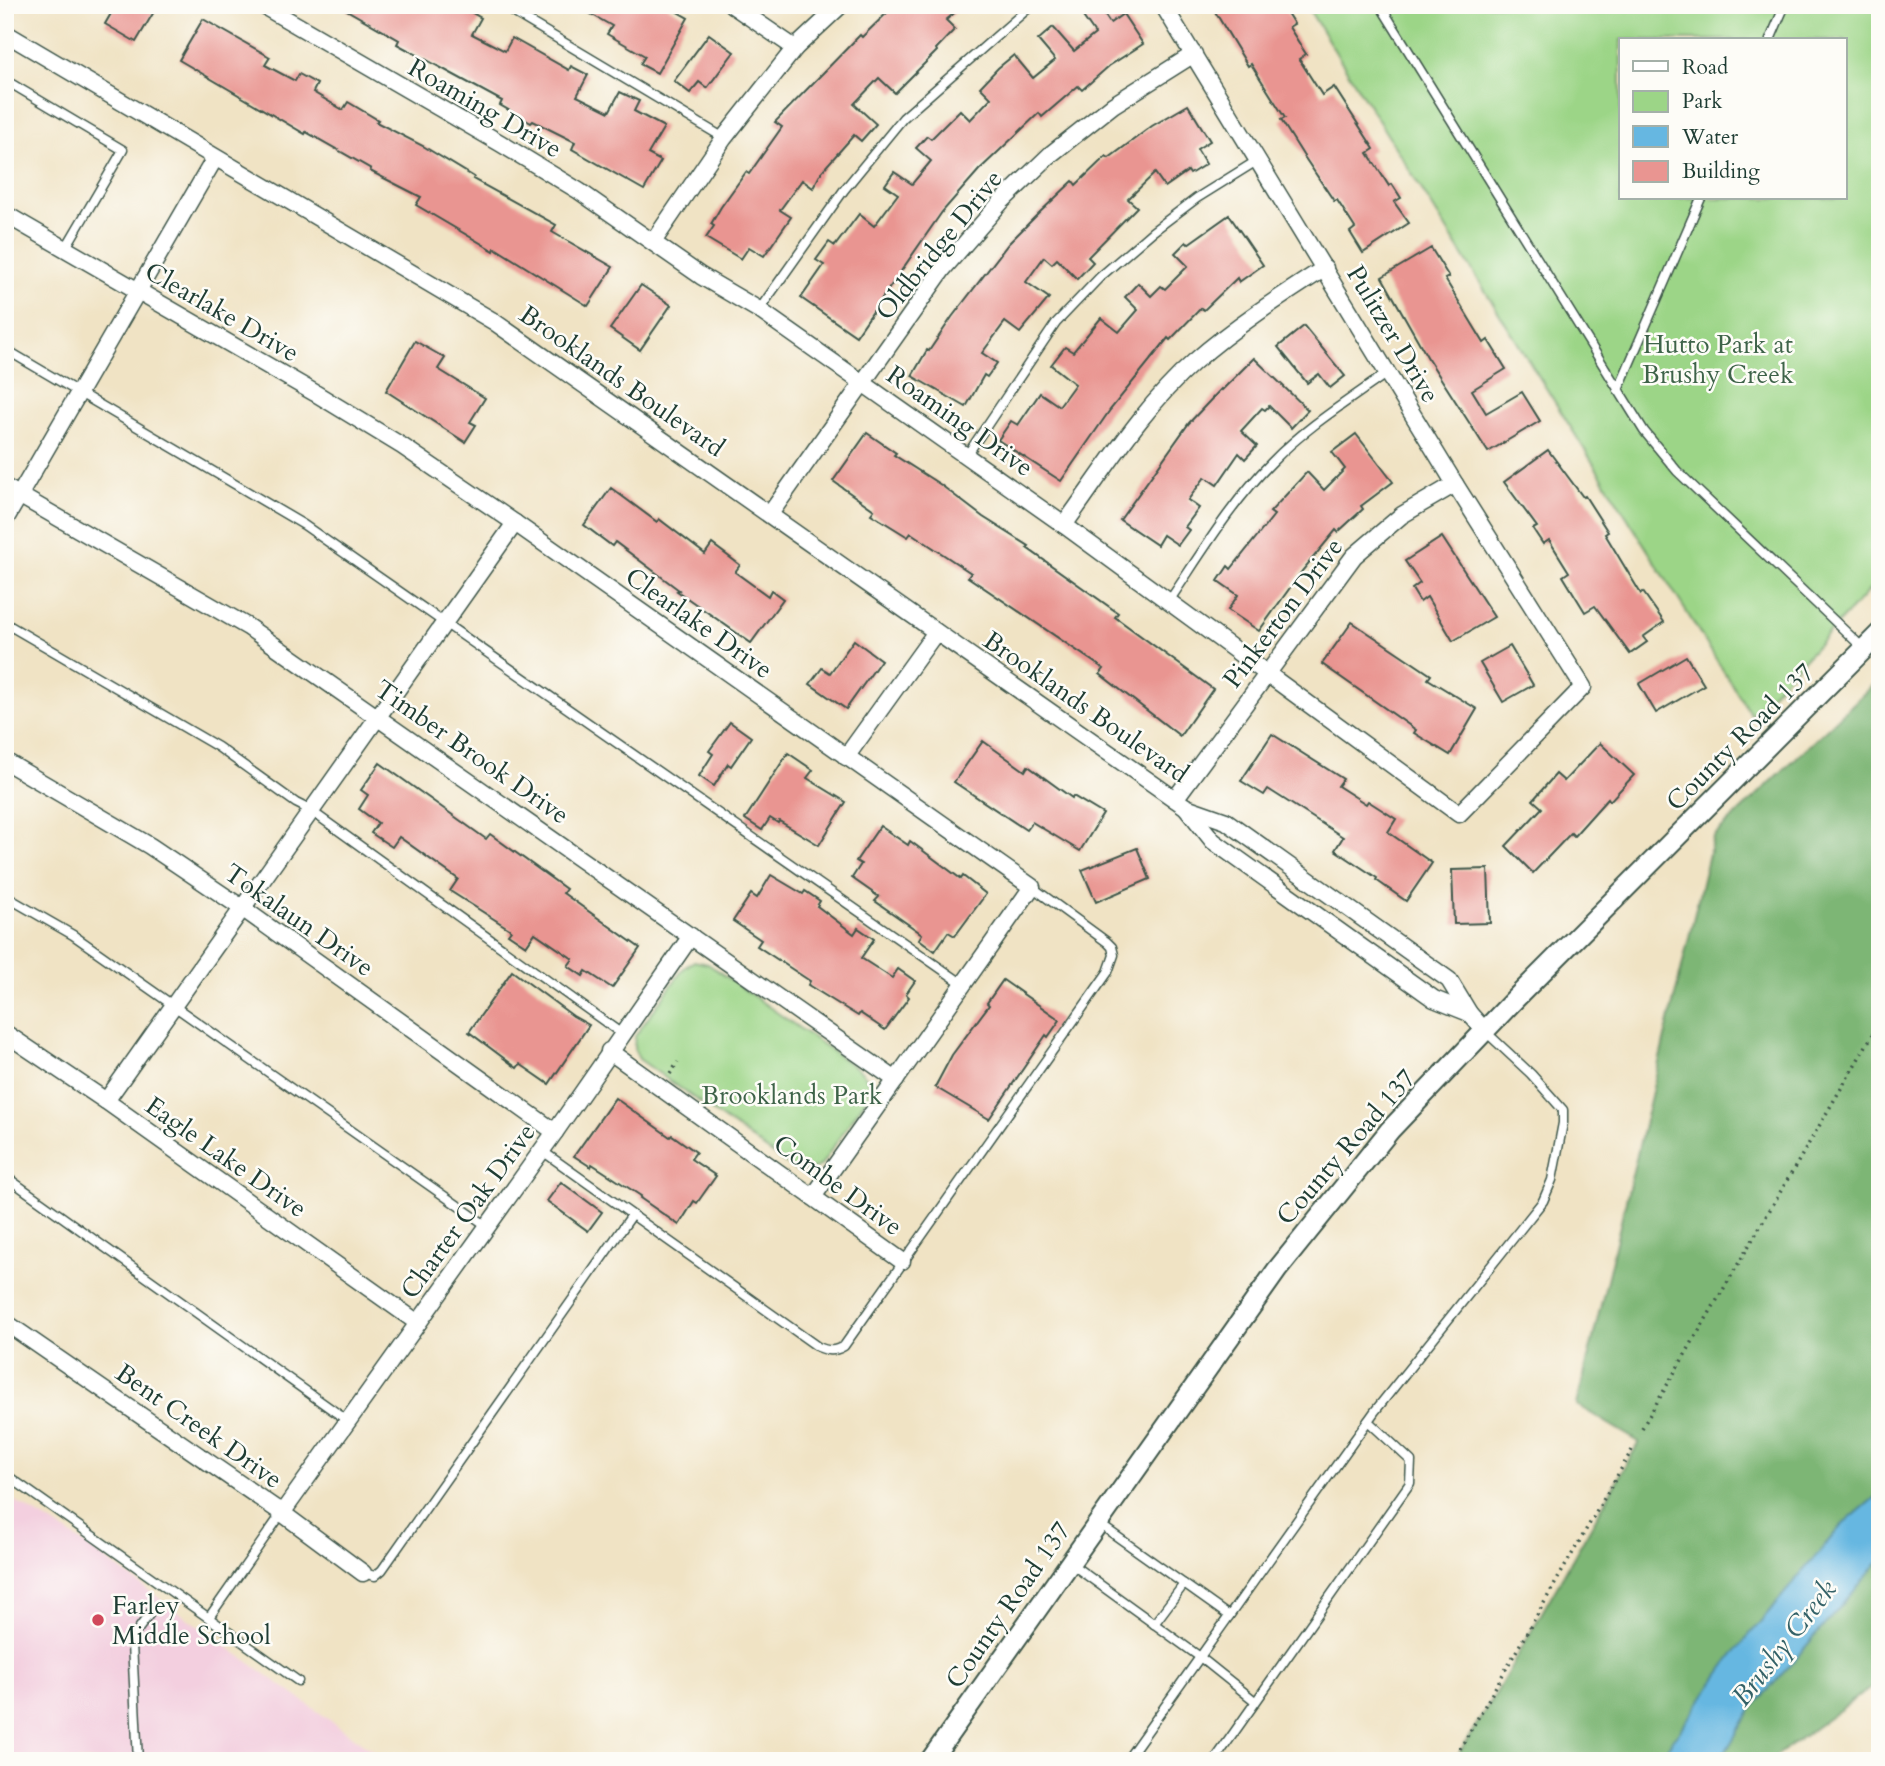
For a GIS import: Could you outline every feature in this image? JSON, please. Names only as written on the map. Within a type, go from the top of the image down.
[{"type":"street","name":"Roaming Drive","points":[[262,5],[579,191],[701,276],[759,310],[967,455],[1459,814],[1583,687]]},
{"type":"street","points":[[732,5],[795,48]]},
{"type":"street","points":[[653,242],[724,138],[795,48],[841,5]]},
{"type":"street","name":"Pulitzer Drive","points":[[1163,5],[1455,484],[1583,687]]},
{"type":"street","name":"Brooklands Boulevard","points":[[5,33],[493,321],[1181,803],[1226,821],[1449,980],[1469,1013],[1486,1031]]},
{"type":"street","name":"Oldbridge Drive","points":[[770,514],[943,269],[1001,202],[1051,154],[1113,105],[1194,54]]},
{"type":"street","points":[[5,520],[12,491],[79,392],[215,159]]},
{"type":"street","name":"Clearlake Drive","points":[[5,214],[402,446],[1032,887]]},
{"type":"street","points":[[1064,525],[1144,414],[1193,363],[1253,315],[1325,268]]},
{"type":"street","name":"Pinkerton Drive","points":[[1181,803],[1267,673],[1354,556],[1402,515],[1455,484]]},
{"type":"street","name":"Timber Brook Drive","points":[[12,491],[248,627],[896,1080]]},
{"type":"street","points":[[106,1101],[515,523]]},
{"type":"street","points":[[846,757],[936,632]]},
{"type":"street","name":"County Road 137","points":[[930,1761],[1277,1270],[1390,1130],[1526,988],[1880,633]]},
{"type":"street","name":"Tokalaun Drive","points":[[5,761],[150,846],[242,908],[555,1132]]},
{"type":"street","name":"Brooklands Boulevard","points":[[1181,803],[1213,841],[1434,999],[1469,1013]]},
{"type":"street","points":[[813,1197],[1032,887]]},
{"type":"street","name":"Charter Oak Drive","points":[[282,1513],[555,1132],[691,936]]},
{"type":"street","name":"Eagle Lake Drive","points":[[5,1033],[106,1101],[418,1323]]},
{"type":"street","name":"Combe Drive","points":[[609,1051],[902,1261]]},
{"type":"street","name":"Bent Creek Drive","points":[[5,1322],[282,1513],[363,1573]]},
{"type":"lane","points":[[501,5],[724,138]]},
{"type":"lane","points":[[759,310],[844,190],[903,118],[1032,5]]},
{"type":"lane","points":[[1380,5],[1644,431],[1677,471],[1864,649]]},
{"type":"lane","points":[[1771,38],[1785,5]]},
{"type":"lane","points":[[5,80],[123,150],[65,249]]},
{"type":"lane","points":[[967,455],[1056,323],[1100,277],[1197,198],[1258,160]]},
{"type":"lane","points":[[1618,390],[1700,200]]},
{"type":"lane","points":[[5,349],[304,525],[962,985]]},
{"type":"lane","points":[[1169,601],[1237,502],[1272,462],[1314,425],[1388,373]]},
{"type":"lane","points":[[5,624],[218,747],[622,1034]]},
{"type":"lane","points":[[541,1150],[818,1347],[829,1351],[844,1346],[1100,983],[1112,962],[1112,947],[1107,942],[1032,887]]},
{"type":"lane","points":[[5,896],[73,935],[487,1226]]},
{"type":"lane","points":[[1126,1761],[1368,1421],[1544,1201],[1552,1181],[1563,1110],[1531,1074],[1486,1031]]},
{"type":"lane","points":[[5,1176],[348,1421]]},
{"type":"lane","points":[[363,1573],[375,1576],[382,1570],[632,1214]]},
{"type":"lane","points":[[1214,1761],[1410,1483],[1411,1461],[1368,1421]]},
{"type":"lane","points":[[5,1474],[210,1616],[298,1681]]},
{"type":"lane","points":[[210,1616],[282,1513]]},
{"type":"lane","points":[[1098,1523],[1229,1616]]},
{"type":"lane","points":[[1070,1563],[1200,1657],[1255,1702]]},
{"type":"lane","points":[[1154,1624],[1184,1584]]},
{"type":"lane","points":[[138,1761],[132,1644],[137,1631],[151,1612]]},
{"type":"path","points":[[1642,1428],[1880,1022]]},
{"type":"path","points":[[670,1074],[678,1062]]},
{"type":"path","points":[[1452,1761],[1632,1450]]},
{"type":"shaded area","name":"Farley Middle School","points":[[5,1495],[67,1532],[387,1761],[5,1761]]},
{"type":"green space","name":"Hutto Park at Brushy Creek","points":[[1306,5],[1880,5],[1880,579],[1751,715]]},
{"type":"green space","points":[[1880,678],[1880,1681],[1769,1761],[1454,1761],[1495,1695],[1639,1442],[1577,1405],[1713,837]]},
{"type":"green space","name":"Brooklands Park","points":[[694,961],[708,964],[863,1073],[870,1084],[868,1096],[821,1165],[808,1172],[795,1170],[639,1059],[634,1049],[635,1036],[684,968]]},
{"type":"water","name":"Brushy Creek","points":[[1880,1493],[1880,1561],[1750,1711],[1720,1761],[1658,1761],[1734,1653],[1841,1526]]},
{"type":"building","points":[[116,5],[158,5],[136,42],[105,24]]},
{"type":"building","points":[[338,5],[458,5],[481,18],[472,34],[505,51],[512,38],[569,70],[571,66],[588,75],[577,96],[609,112],[620,92],[639,101],[634,111],[664,127],[648,154],[661,161],[644,190],[572,149],[575,142],[533,121],[531,123],[500,105],[502,101],[397,44],[399,40]]},
{"type":"building","points":[[575,5],[665,5],[688,18],[657,73],[640,64],[645,56],[607,34],[612,26]]},
{"type":"building","points":[[895,5],[964,5],[946,20],[955,29],[895,93],[879,78],[854,104],[876,124],[861,141],[854,135],[822,171],[813,188],[802,180],[780,210],[791,217],[764,256],[749,247],[741,259],[706,238],[721,207],[746,172],[749,174],[782,127],[775,122],[860,35],[862,37]]},
{"type":"building","points":[[1075,5],[1098,5],[1110,23],[1123,14],[1143,44],[1109,66],[1082,90],[1078,86],[1042,117],[1039,113],[979,170],[942,212],[856,336],[801,298],[824,265],[816,260],[829,242],[835,246],[859,214],[874,226],[898,194],[885,185],[894,172],[912,184],[931,161],[916,148],[927,136],[931,139],[960,110],[970,120],[991,98],[980,87],[998,68],[1014,55],[1033,78],[1055,60],[1038,40],[1053,27],[1074,51],[1095,34]]},
{"type":"building","points":[[1211,5],[1282,5],[1294,24],[1289,27],[1306,54],[1299,59],[1322,95],[1334,87],[1374,149],[1368,153],[1389,186],[1392,184],[1401,198],[1394,202],[1409,223],[1363,253],[1350,232],[1355,228],[1303,155],[1281,120],[1285,118],[1251,64],[1248,66]]},
{"type":"building","points":[[203,19],[270,57],[265,65],[295,81],[299,74],[317,84],[313,92],[343,110],[348,102],[378,120],[376,122],[423,146],[474,177],[473,179],[556,225],[552,232],[613,267],[588,306],[495,248],[494,251],[416,205],[421,197],[370,171],[371,169],[306,132],[305,134],[179,60]]},
{"type":"building","points":[[709,34],[734,52],[707,88],[699,82],[690,93],[674,81]]},
{"type":"building","points":[[1188,105],[1210,141],[1197,149],[1206,164],[1190,174],[1188,171],[1165,187],[1155,173],[1128,199],[1137,207],[1088,257],[1093,262],[1077,279],[1057,259],[1052,264],[1044,257],[1026,282],[1049,298],[1020,333],[1005,322],[982,353],[997,363],[987,377],[984,375],[966,407],[912,376],[927,350],[929,351],[1008,244],[1039,213],[1073,181],[1076,185],[1106,156],[1109,158],[1152,126]]},
{"type":"building","points":[[1229,215],[1263,265],[1239,282],[1237,278],[1204,310],[1201,308],[1170,340],[1168,338],[1110,410],[1061,481],[998,440],[1011,421],[1018,425],[1040,393],[1059,406],[1075,384],[1051,365],[1065,347],[1073,352],[1101,318],[1119,332],[1138,310],[1125,297],[1138,283],[1151,296],[1161,286],[1165,289],[1188,266],[1175,253],[1186,242],[1188,244]]},
{"type":"building","points":[[1431,248],[1449,277],[1445,279],[1484,343],[1488,340],[1506,369],[1472,390],[1486,413],[1522,392],[1540,421],[1488,452],[1429,360],[1382,277]]},
{"type":"building","points":[[641,285],[671,305],[640,350],[610,329]]},
{"type":"building","points":[[1304,326],[1345,376],[1330,388],[1319,374],[1307,383],[1278,347]]},
{"type":"building","points":[[415,341],[445,358],[438,369],[485,398],[470,422],[476,425],[465,442],[386,391]]},
{"type":"building","points":[[1254,358],[1308,410],[1291,428],[1269,406],[1265,410],[1262,408],[1241,431],[1257,446],[1245,459],[1239,453],[1217,485],[1205,477],[1188,500],[1199,508],[1185,527],[1189,530],[1178,545],[1163,535],[1157,545],[1120,520],[1189,423]]},
{"type":"building","points":[[867,433],[896,453],[894,455],[1029,546],[1027,548],[1118,613],[1115,617],[1213,689],[1180,736],[1100,674],[1104,669],[968,577],[971,573],[911,533],[908,537],[871,514],[874,510],[833,481]]},
{"type":"building","points":[[1356,434],[1393,482],[1361,506],[1363,509],[1338,532],[1336,530],[1302,571],[1259,631],[1228,610],[1238,595],[1218,581],[1228,566],[1231,569],[1274,515],[1270,512],[1307,472],[1324,490],[1345,469],[1332,452]]},
{"type":"building","points":[[1548,450],[1583,497],[1585,496],[1608,532],[1605,534],[1641,594],[1643,592],[1664,622],[1643,637],[1647,642],[1630,654],[1595,606],[1585,612],[1563,576],[1569,572],[1549,540],[1543,544],[1533,529],[1537,527],[1504,482]]},
{"type":"building","points":[[611,488],[657,522],[659,519],[705,554],[712,544],[740,565],[735,572],[768,596],[771,590],[783,599],[751,643],[677,591],[679,590],[615,542],[612,546],[584,525]]},
{"type":"building","points":[[1442,537],[1494,617],[1453,641],[1427,597],[1420,602],[1412,589],[1420,583],[1405,561]]},
{"type":"building","points":[[1352,622],[1431,675],[1428,679],[1477,709],[1450,755],[1414,733],[1416,730],[1322,664]]},
{"type":"building","points":[[854,640],[881,660],[846,709],[810,684],[822,668],[830,673]]},
{"type":"building","points":[[1510,646],[1533,685],[1503,702],[1480,663]]},
{"type":"building","points":[[1686,656],[1704,685],[1656,713],[1639,684]]},
{"type":"building","points":[[730,722],[751,737],[714,786],[699,776],[713,754],[709,751]]},
{"type":"building","points":[[1272,734],[1343,779],[1338,786],[1396,819],[1388,832],[1432,863],[1406,901],[1335,850],[1343,837],[1268,789],[1264,795],[1241,781]]},
{"type":"building","points":[[983,741],[1025,771],[1028,766],[1072,798],[1073,796],[1103,814],[1080,851],[1032,822],[1026,830],[954,782]]},
{"type":"building","points":[[1600,743],[1634,775],[1610,801],[1608,798],[1574,836],[1571,833],[1533,873],[1506,846],[1542,808],[1533,800],[1556,774],[1564,781]]},
{"type":"building","points":[[788,753],[813,770],[807,778],[846,802],[819,845],[779,821],[778,823],[770,818],[762,830],[745,819]]},
{"type":"building","points":[[380,763],[486,839],[490,834],[566,889],[563,893],[640,948],[612,988],[586,971],[583,976],[568,966],[573,959],[535,933],[526,946],[508,934],[511,930],[450,891],[458,879],[399,837],[392,847],[371,833],[378,823],[359,809],[368,795],[361,790]]},
{"type":"building","points":[[880,826],[908,845],[910,841],[986,894],[955,936],[948,932],[935,951],[919,939],[922,934],[875,901],[879,897],[852,878],[861,864],[856,861]]},
{"type":"building","points":[[1137,848],[1150,879],[1096,902],[1082,870]]},
{"type":"building","points":[[1488,869],[1490,923],[1454,924],[1452,870]]},
{"type":"building","points":[[771,875],[820,901],[817,906],[854,934],[858,928],[874,939],[861,958],[892,978],[898,969],[915,981],[906,994],[909,997],[885,1030],[808,985],[810,981],[757,946],[761,940],[733,921],[751,894],[757,898]]},
{"type":"building","points":[[512,971],[589,1025],[549,1084],[520,1064],[517,1068],[469,1032]]},
{"type":"building","points":[[1003,980],[1060,1020],[1048,1037],[1046,1035],[989,1119],[935,1087],[952,1055],[989,1005],[987,1003]]},
{"type":"building","points":[[615,1098],[696,1152],[691,1159],[716,1176],[697,1203],[694,1201],[679,1225],[640,1198],[641,1196],[592,1164],[591,1167],[574,1156]]},
{"type":"building","points":[[561,1182],[602,1212],[588,1231],[547,1201]]},
{"type":"place","name":"Farley Middle School","points":[[98,1620]]}]
